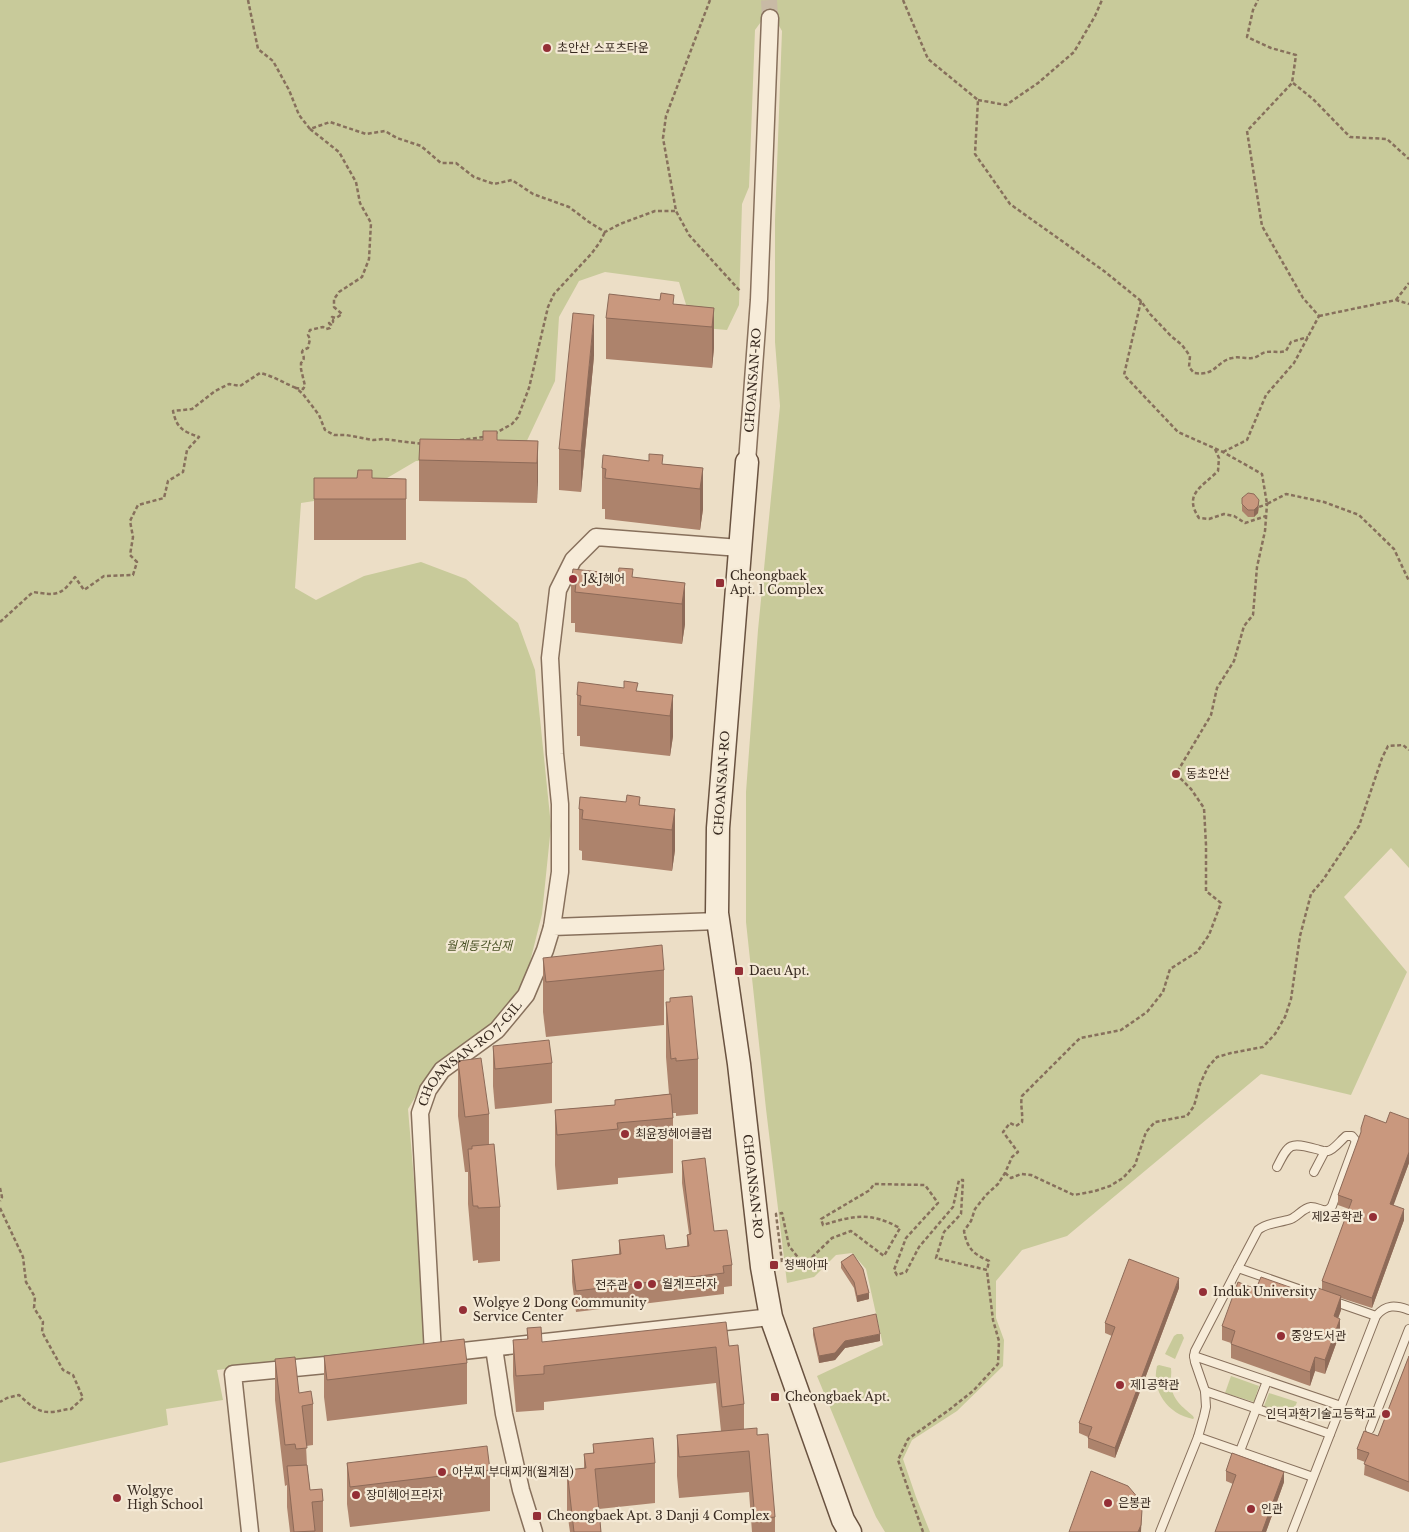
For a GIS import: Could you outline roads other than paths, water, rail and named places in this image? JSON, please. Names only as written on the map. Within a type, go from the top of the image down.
[{"type":"street","name":"CHOANSAN-RO","points":[[770,18],[759,300],[718,828],[718,921],[739,1064],[762,1267],[771,1317],[843,1520],[850,1532]]},
{"type":"street","name":"CHOANSAN-RO 7-GIL","points":[[433,1354],[420,1113],[428,1090],[442,1070],[497,1030],[526,995],[545,950],[552,927],[560,872],[560,804],[555,754],[550,658],[558,590],[573,560],[596,538],[740,548]]},
{"type":"street","points":[[552,927],[718,921]]},
{"type":"street","points":[[414,1356],[771,1317]]},
{"type":"street","points":[[494,1348],[506,1424],[521,1490],[534,1532]]},
{"type":"street","points":[[250,1532],[232,1374],[357,1362]]},
{"type":"lane","points":[[1160,1532],[1198,1437],[1206,1408],[1205,1390],[1194,1362],[1194,1356],[1200,1341],[1258,1230],[1266,1224],[1288,1220],[1311,1207],[1326,1211],[1330,1208],[1356,1141],[1352,1136],[1346,1136],[1332,1149],[1325,1151],[1302,1145],[1292,1146],[1286,1150],[1278,1167]]},
{"type":"lane","points":[[1314,1172],[1325,1151]]},
{"type":"lane","points":[[1238,1268],[1376,1316]]},
{"type":"lane","points":[[1292,1532],[1376,1316],[1384,1308],[1390,1306],[1398,1306],[1409,1310]]},
{"type":"lane","points":[[1370,1429],[1409,1329]]},
{"type":"lane","points":[[1194,1356],[1341,1406]]},
{"type":"lane","points":[[1240,1451],[1267,1381]]},
{"type":"lane","points":[[1205,1390],[1330,1434]]},
{"type":"lane","points":[[1198,1437],[1313,1477]]},
{"type":"tunnel","points":[[769,0],[770,18]]},
{"type":"place","name":"초안산 스포츠타운","points":[[547,48]]},
{"type":"place","name":"J&J헤어","points":[[573,579]]},
{"type":"place","name":"Cheongbaek Apt. 1 Complex","points":[[720,583]]},
{"type":"place","name":"동초안산","points":[[1176,774]]},
{"type":"place","name":"Daeu Apt.","points":[[739,971]]},
{"type":"place","name":"최윤정헤어클럽","points":[[625,1134]]},
{"type":"place","name":"제2공학관","points":[[1373,1217]]},
{"type":"place","name":"청백아파","points":[[774,1265]]},
{"type":"place","name":"월계프라자","points":[[652,1284]]},
{"type":"place","name":"전주관","points":[[638,1285]]},
{"type":"place","name":"Induk University","points":[[1203,1292]]},
{"type":"place","name":"Wolgye 2 Dong Community Service Center","points":[[463,1310]]},
{"type":"place","name":"중앙도서관","points":[[1281,1336]]},
{"type":"place","name":"제1공학관","points":[[1120,1385]]},
{"type":"place","name":"Cheongbaek Apt.","points":[[775,1397]]},
{"type":"place","name":"인덕과학기술고등학교","points":[[1386,1414]]},
{"type":"place","name":"아부찌 부대찌개(월계점)","points":[[442,1472]]},
{"type":"place","name":"장미헤어프라자","points":[[356,1495]]},
{"type":"place","name":"Wolgye High School","points":[[117,1498]]},
{"type":"place","name":"은봉관","points":[[1108,1503]]},
{"type":"place","name":"인관","points":[[1251,1509]]},
{"type":"place","name":"Cheongbaek Apt. 3 Danji 4 Complex","points":[[537,1516]]},
{"type":"park label","name":"월계동각심재","points":[[479,946]]}]
